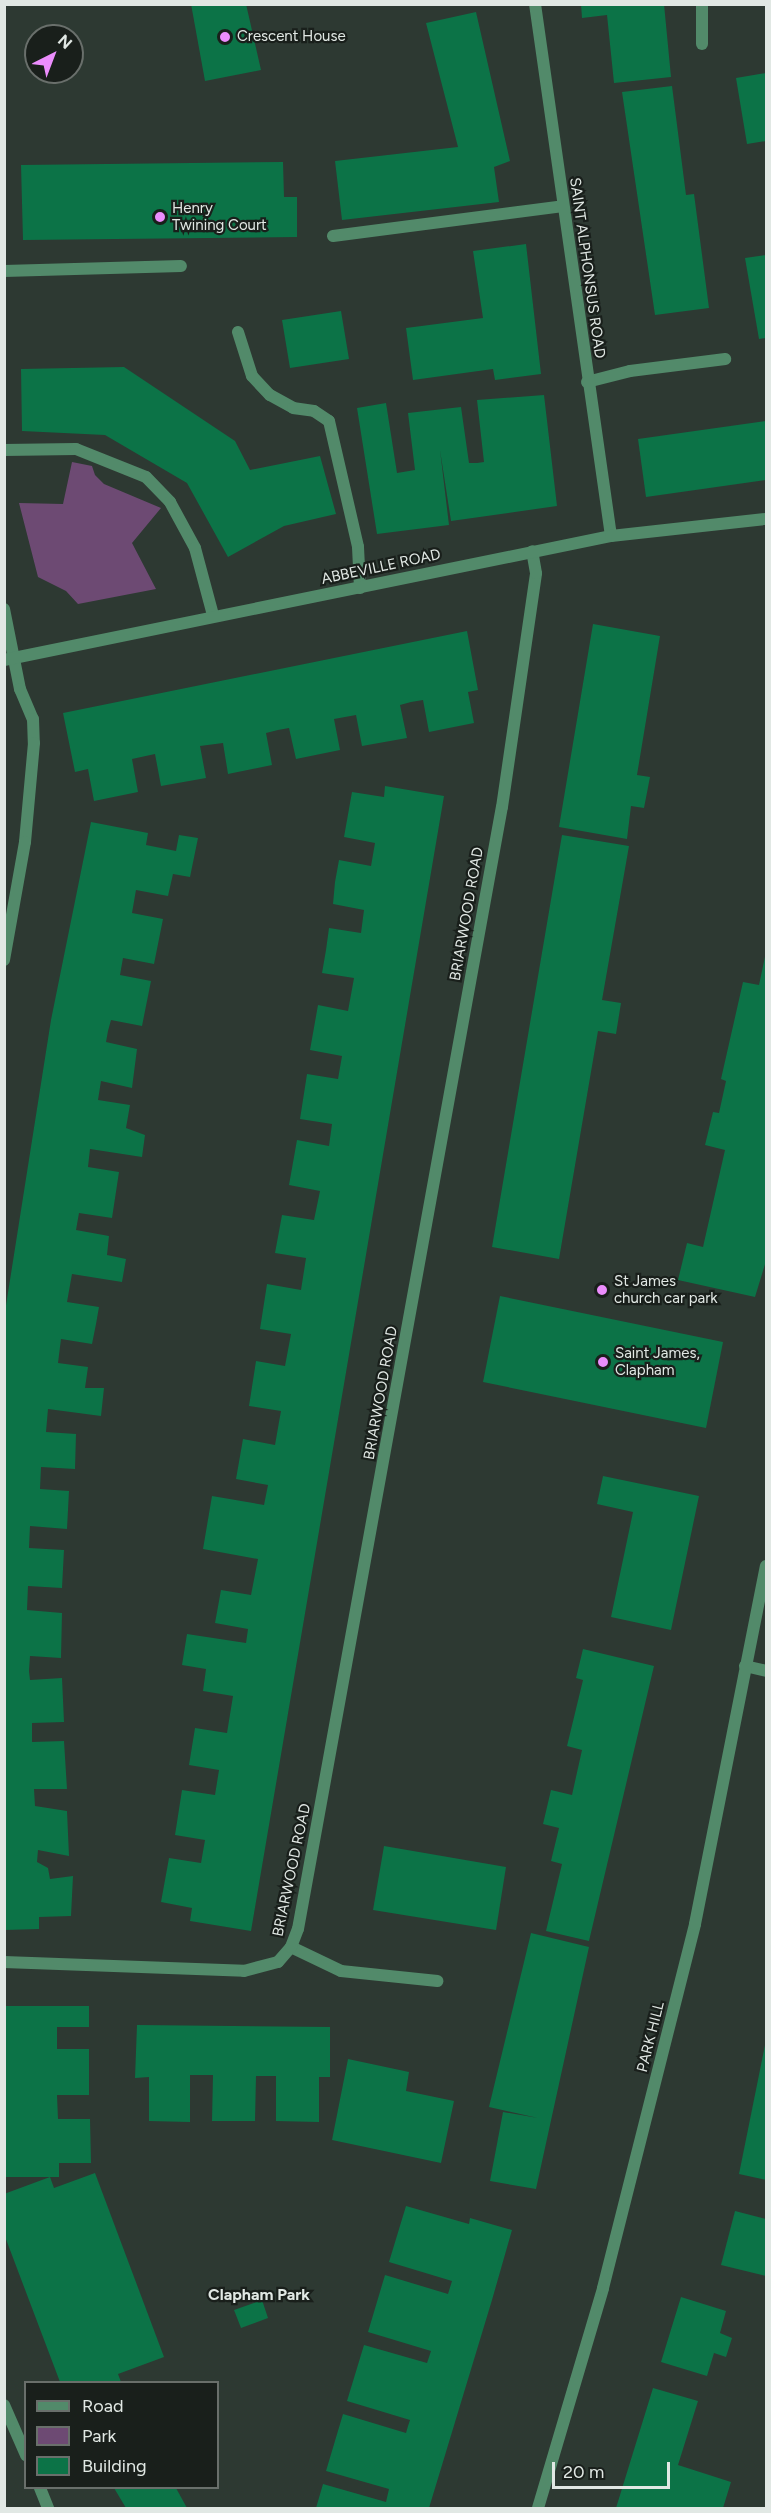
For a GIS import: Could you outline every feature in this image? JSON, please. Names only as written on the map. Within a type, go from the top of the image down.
[{"type":"street","name":"SAINT ALPHONSUS ROAD","points":[[535,4],[587,382],[611,536]]},
{"type":"street","points":[[702,4],[702,44]]},
{"type":"street","points":[[333,236],[563,206]]},
{"type":"street","points":[[4,271],[181,266]]},
{"type":"street","points":[[238,332],[252,376],[270,395],[293,408],[314,411],[329,421],[358,547],[360,588]]},
{"type":"street","points":[[587,382],[630,371],[725,360]]},
{"type":"street","points":[[4,450],[76,449],[146,477],[170,502],[195,548],[213,615]]},
{"type":"street","name":"ABBEVILLE ROAD","points":[[10,659],[213,615],[360,588],[611,536],[766,519]]},
{"type":"street","name":"BRIARWOOD ROAD","points":[[4,1962],[244,1971],[278,1962],[291,1947],[298,1929],[396,1403],[502,807],[512,715],[536,573],[532,551]]},
{"type":"street","points":[[4,609],[10,659],[33,719],[34,770],[4,960]]},
{"type":"street","name":"PARK HILL","points":[[538,2508],[603,2288],[692,1936],[766,1566]]},
{"type":"street","points":[[745,1666],[766,1671]]},
{"type":"street","points":[[291,1947],[341,1971],[437,1981]]},
{"type":"street","points":[[4,2405],[7,2419],[24,2451]]},
{"type":"street","points":[[40,2489],[48,2508]]},
{"type":"green space","points":[[72,462],[92,466],[95,475],[104,484],[161,508],[132,543],[156,589],[78,604],[66,591],[38,577],[19,503],[63,504]]},
{"type":"building","name":"Crescent House","points":[[191,4],[246,4],[261,70],[205,81]]},
{"type":"building","points":[[581,4],[664,4],[671,77],[614,83],[607,15],[582,18]]},
{"type":"building","points":[[476,12],[510,161],[494,167],[499,202],[342,220],[335,161],[458,147],[426,23]]},
{"type":"building","points":[[766,73],[766,141],[747,144],[736,78]]},
{"type":"building","points":[[672,86],[686,195],[694,194],[709,308],[655,315],[622,92]]},
{"type":"building","name":"Henry Twining Court","points":[[283,162],[284,197],[297,197],[297,237],[23,240],[21,165]]},
{"type":"building","points":[[526,244],[541,374],[495,380],[493,369],[413,380],[406,328],[483,318],[473,251]]},
{"type":"building","points":[[766,255],[766,338],[759,339],[745,258]]},
{"type":"building","points":[[341,311],[349,359],[290,368],[282,320]]},
{"type":"building","points":[[124,367],[235,441],[250,470],[320,456],[336,514],[284,526],[228,557],[187,483],[105,435],[22,431],[21,369]]},
{"type":"building","points":[[544,395],[557,506],[451,521],[440,450],[449,525],[377,534],[357,408],[386,403],[397,473],[415,470],[408,413],[461,407],[469,463],[477,463],[484,462],[477,400]]},
{"type":"building","points":[[766,421],[766,480],[646,497],[638,439]]},
{"type":"building","points":[[593,624],[660,636],[637,775],[650,777],[644,808],[631,806],[627,839],[559,827]]},
{"type":"building","points":[[467,631],[478,690],[468,692],[474,723],[429,732],[423,700],[411,702],[400,705],[407,738],[362,746],[356,715],[334,719],[340,750],[296,759],[289,728],[278,730],[266,733],[272,765],[228,774],[223,743],[200,746],[206,778],[161,786],[155,754],[132,759],[138,792],[94,801],[88,769],[75,772],[63,713]]},
{"type":"building","points":[[385,786],[444,796],[251,1931],[190,1921],[192,1908],[161,1902],[169,1858],[201,1863],[205,1840],[175,1835],[182,1790],[215,1795],[219,1770],[189,1765],[195,1728],[227,1733],[233,1696],[203,1691],[206,1669],[182,1665],[187,1634],[246,1643],[248,1629],[215,1623],[221,1590],[251,1595],[258,1559],[203,1549],[212,1496],[264,1505],[268,1485],[236,1479],[243,1439],[275,1445],[281,1411],[249,1406],[256,1361],[285,1366],[291,1334],[260,1329],[267,1284],[301,1290],[306,1258],[275,1253],[282,1215],[314,1220],[320,1191],[289,1185],[297,1140],[329,1146],[332,1124],[300,1119],[307,1074],[338,1079],[342,1056],[310,1050],[318,1005],[348,1011],[354,978],[322,973],[329,928],[361,933],[364,910],[333,904],[335,882],[339,860],[371,866],[375,843],[344,837],[352,792],[384,797]]},
{"type":"building","points":[[91,822],[148,833],[146,845],[176,851],[179,835],[198,838],[190,877],[173,874],[168,896],[136,890],[132,913],[163,919],[154,964],[123,958],[120,975],[151,981],[142,1026],[111,1020],[108,1031],[106,1042],[137,1049],[132,1088],[101,1081],[98,1100],[130,1105],[126,1128],[145,1135],[142,1157],[90,1149],[88,1167],[119,1172],[112,1218],[79,1213],[76,1230],[109,1236],[107,1255],[126,1259],[122,1282],[72,1274],[67,1302],[99,1307],[92,1344],[61,1339],[58,1363],[88,1367],[85,1388],[104,1388],[101,1416],[48,1409],[46,1432],[76,1434],[75,1469],[41,1467],[40,1489],[69,1491],[67,1529],[30,1526],[29,1548],[64,1550],[62,1588],[28,1586],[27,1610],[62,1613],[61,1658],[30,1656],[29,1671],[30,1680],[62,1678],[64,1722],[32,1723],[32,1742],[64,1741],[67,1789],[34,1789],[35,1806],[67,1811],[69,1856],[38,1850],[37,1862],[48,1868],[50,1879],[73,1876],[71,1916],[39,1917],[39,1929],[4,1930],[4,1318],[51,1020]]},
{"type":"building","points":[[562,835],[629,846],[602,1000],[621,1003],[616,1034],[598,1031],[559,1259],[492,1247]]},
{"type":"building","points":[[766,952],[766,1261],[755,1297],[678,1280],[687,1243],[703,1247],[725,1150],[705,1145],[713,1112],[719,1113],[726,1081],[721,1079],[743,982],[759,985]]},
{"type":"building","name":"Saint James, Clapham","points":[[500,1296],[723,1342],[706,1428],[483,1382]]},
{"type":"building","points":[[603,1476],[699,1496],[671,1630],[611,1617],[633,1512],[597,1504]]},
{"type":"building","points":[[583,1649],[654,1666],[589,1941],[546,1931],[562,1864],[551,1861],[559,1828],[543,1824],[551,1790],[572,1795],[582,1750],[567,1746],[583,1680],[576,1678]]},
{"type":"building","points":[[384,1846],[506,1867],[496,1930],[373,1910]]},
{"type":"building","points":[[531,1933],[589,1947],[536,2189],[490,2181],[503,2112],[538,2118],[489,2107]]},
{"type":"building","points":[[5,2006],[89,2006],[89,2027],[57,2027],[57,2049],[89,2049],[89,2095],[57,2095],[58,2119],[90,2119],[91,2163],[59,2163],[59,2177],[5,2177]]},
{"type":"building","points":[[137,2025],[330,2027],[330,2077],[319,2077],[319,2122],[276,2121],[276,2076],[256,2076],[255,2121],[212,2121],[213,2075],[190,2075],[190,2122],[149,2121],[149,2077],[135,2078]]},
{"type":"building","points":[[766,2045],[766,2180],[739,2174]]},
{"type":"building","points":[[348,2059],[409,2072],[406,2091],[454,2101],[441,2163],[332,2140]]},
{"type":"building","points":[[95,2173],[164,2357],[118,2374],[121,2381],[60,2381],[4,2234],[4,2194],[50,2177],[54,2188]]},
{"type":"building","points":[[406,2206],[469,2224],[470,2218],[512,2230],[492,2300],[429,2508],[316,2508],[323,2484],[386,2502],[389,2489],[326,2471],[343,2414],[406,2433],[410,2420],[347,2401],[364,2345],[427,2363],[431,2351],[368,2332],[385,2275],[448,2294],[452,2281],[389,2262]]},
{"type":"building","points":[[735,2211],[766,2219],[766,2276],[721,2265]]},
{"type":"building","points":[[681,2297],[726,2311],[720,2333],[732,2338],[726,2357],[714,2353],[707,2376],[661,2362]]},
{"type":"building","points":[[262,2300],[268,2318],[241,2328],[234,2310]]},
{"type":"building","points":[[653,2388],[698,2401],[678,2465],[731,2482],[723,2508],[616,2508]]},
{"type":"building","points":[[115,2489],[177,2489],[187,2508],[126,2508]]},
{"type":"place","name":"Crescent House","points":[[225,37]]},
{"type":"place","name":"Henry Twining Court","points":[[160,217]]},
{"type":"place","name":"St James church car park","points":[[602,1290]]},
{"type":"place","name":"Saint James, Clapham","points":[[603,1362]]},
{"type":"district","name":"Clapham Park","points":[[259,2295]]}]
